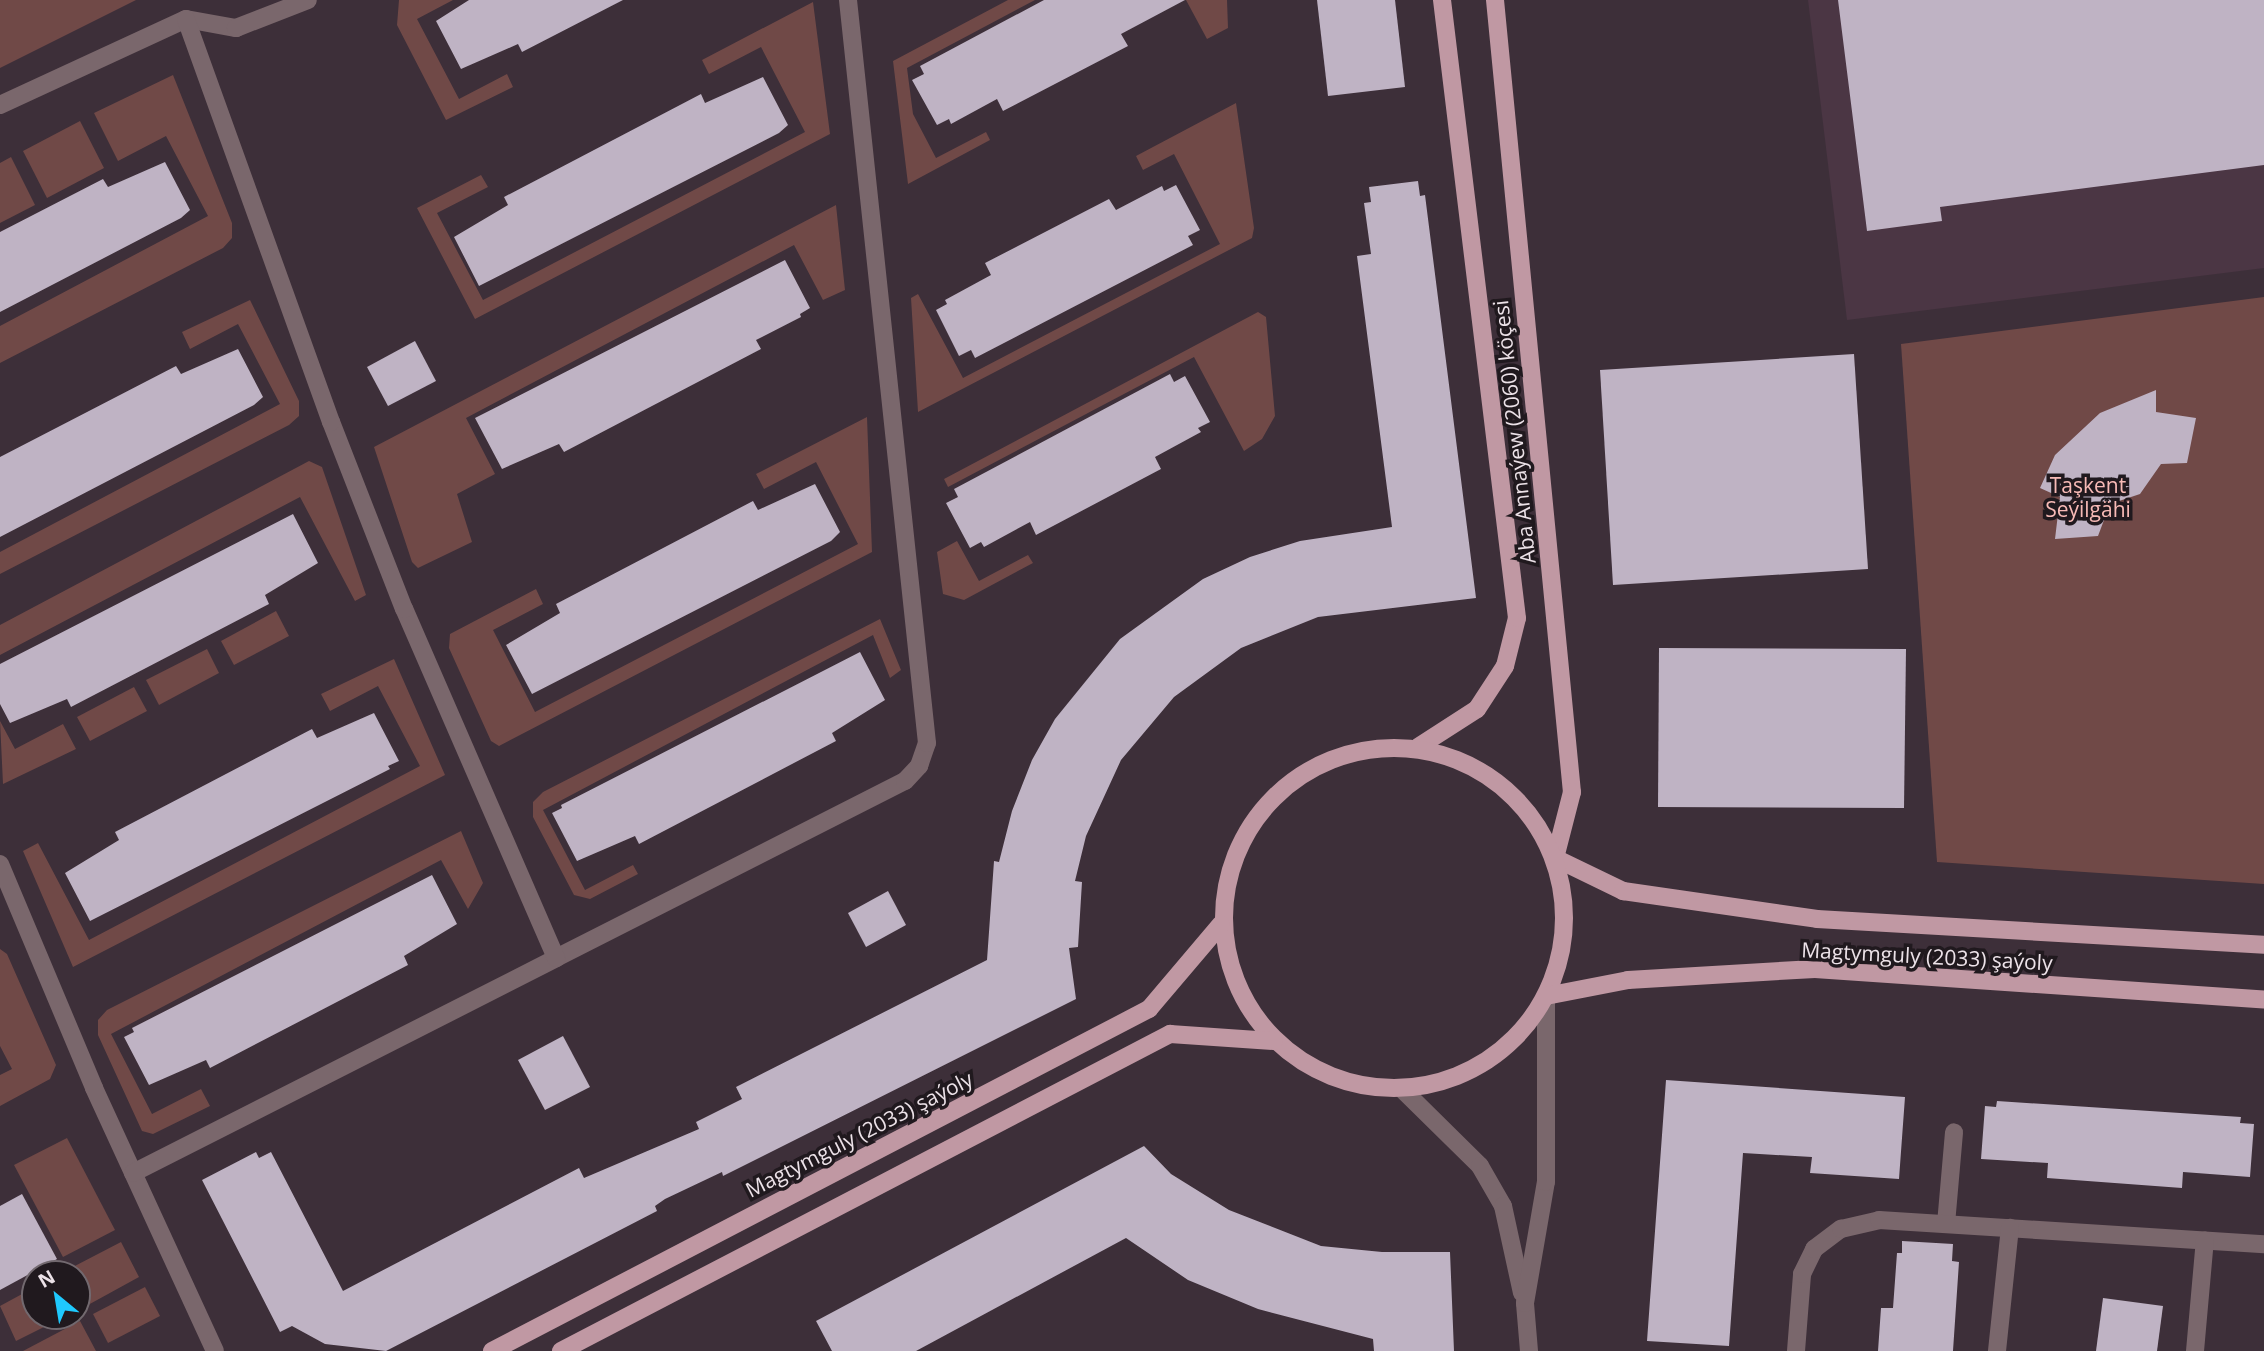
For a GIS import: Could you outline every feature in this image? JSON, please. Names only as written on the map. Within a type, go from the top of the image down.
[{"type":"main road","name":"Aba Annaýew (2060) köçesi","points":[[1418,747],[1477,709],[1504,666],[1517,618],[1442,0]]},
{"type":"main road","name":"Aba Annaýew (2060) köçesi","points":[[1495,0],[1572,792],[1555,858]]},
{"type":"main road","points":[[1418,747],[1464,761],[1505,786],[1537,823],[1555,858],[1564,897],[1561,956],[1546,996],[1522,1031],[1489,1060],[1447,1080],[1401,1088],[1355,1084],[1312,1068],[1274,1041],[1250,1011],[1233,976],[1221,924],[1225,886],[1243,837],[1274,796],[1316,765],[1366,749],[1418,747]]},
{"type":"main road","name":"Magtymguly (2033) şaýoly","points":[[1555,858],[1623,891],[1817,919],[2264,946]]},
{"type":"main road","name":"Magtymguly (2033) şaýoly","points":[[492,1351],[1149,1009],[1221,924]]},
{"type":"main road","name":"Magtymguly (2033) şaýoly","points":[[1546,996],[1628,980],[1815,969],[2264,1000]]},
{"type":"main road","points":[[561,1351],[1170,1034],[1274,1041]]},
{"type":"street","points":[[0,105],[186,19],[236,28],[309,0]]},
{"type":"street","points":[[133,1173],[905,782],[919,766],[928,743],[848,0]]},
{"type":"street","points":[[186,19],[355,484],[556,958]]},
{"type":"street","points":[[0,864],[133,1173],[215,1351]]},
{"type":"street","points":[[1525,1303],[1546,1182],[1546,996]]},
{"type":"street","points":[[1401,1088],[1480,1166],[1503,1206],[1525,1303],[1529,1351]]},
{"type":"street","points":[[1946,1224],[1954,1132]]},
{"type":"street","points":[[1796,1351],[1802,1274],[1814,1249],[1841,1229],[1879,1220],[2264,1244]]},
{"type":"street","points":[[1997,1351],[2010,1228]]},
{"type":"street","points":[[2195,1351],[2205,1240]]},
{"type":"shaded area","points":[[1808,0],[2264,0],[2264,268],[1847,320]]},
{"type":"green space","points":[[0,0],[136,0],[0,68]]},
{"type":"green space","points":[[399,0],[453,0],[417,19],[459,99],[507,74],[513,87],[446,120],[397,25]]},
{"type":"green space","points":[[1008,0],[1035,0],[907,68],[913,114],[936,158],[986,132],[990,140],[908,184],[893,61]]},
{"type":"green space","points":[[1186,0],[1227,0],[1228,28],[1207,39]]},
{"type":"green space","points":[[813,2],[830,134],[475,319],[417,208],[481,175],[488,187],[437,213],[483,300],[805,132],[761,47],[709,74],[702,60]]},
{"type":"green space","points":[[173,75],[232,223],[232,238],[223,248],[0,363],[0,326],[208,216],[166,136],[118,161],[94,113]]},
{"type":"green space","points":[[1236,103],[1254,228],[1252,238],[918,412],[911,298],[918,294],[963,378],[1220,244],[1174,154],[1143,170],[1136,156]]},
{"type":"green space","points":[[80,121],[104,168],[47,198],[23,151]]},
{"type":"green space","points":[[11,157],[35,205],[0,223],[0,163]]},
{"type":"green space","points":[[836,205],[845,290],[823,300],[794,245],[466,418],[495,474],[457,494],[472,542],[418,568],[412,562],[374,447]]},
{"type":"green space","name":"Taşkent Seýilgähi","points":[[2264,297],[2264,884],[1937,862],[1901,344]]},
{"type":"green space","points":[[250,300],[299,401],[299,416],[289,425],[0,574],[0,552],[280,404],[238,324],[190,349],[182,332]]},
{"type":"green space","points":[[1258,312],[1266,317],[1275,416],[1262,439],[1244,451],[1194,357],[948,487],[944,479]]},
{"type":"green space","points":[[867,417],[872,552],[499,746],[491,741],[449,648],[450,634],[536,589],[543,604],[493,630],[535,712],[858,544],[816,462],[764,489],[756,474]]},
{"type":"green space","points":[[309,461],[322,467],[366,595],[355,601],[300,497],[0,655],[0,625]]},
{"type":"green space","points":[[957,541],[979,581],[1028,555],[1033,563],[964,600],[943,594],[937,552]]},
{"type":"green space","points":[[276,611],[289,636],[234,665],[221,641]]},
{"type":"green space","points":[[880,619],[901,670],[890,678],[873,635],[543,810],[585,890],[633,865],[638,874],[590,899],[574,895],[533,817],[533,802],[543,792]]},
{"type":"green space","points":[[207,649],[219,673],[159,705],[146,680]]},
{"type":"green space","points":[[394,659],[445,775],[73,967],[23,851],[38,843],[89,940],[420,766],[378,686],[330,711],[321,694]]},
{"type":"green space","points":[[134,687],[147,711],[90,741],[77,717]]},
{"type":"green space","points":[[0,721],[15,749],[63,724],[76,749],[3,784]]},
{"type":"green space","points":[[461,831],[483,883],[468,909],[441,860],[111,1034],[152,1114],[201,1089],[210,1106],[153,1134],[142,1131],[98,1035],[98,1020],[107,1010]]},
{"type":"green space","points":[[0,949],[7,954],[56,1065],[50,1079],[0,1106],[0,1075],[12,1069],[0,1046]]},
{"type":"green space","points":[[67,1138],[115,1230],[63,1257],[14,1165]]},
{"type":"green space","points":[[121,1242],[139,1277],[91,1303],[91,1260],[86,1260]]},
{"type":"green space","points":[[145,1287],[160,1316],[108,1343],[93,1314]]},
{"type":"green space","points":[[21,1295],[21,1330],[38,1330],[16,1341],[0,1306]]},
{"type":"green space","points":[[63,1330],[85,1330],[96,1351],[23,1351]]},
{"type":"building","points":[[469,0],[623,0],[522,52],[518,44],[461,69],[436,21]]},
{"type":"building","points":[[1044,0],[1185,0],[1121,34],[1128,46],[1003,111],[997,99],[951,124],[949,119],[937,125],[912,80],[924,74],[920,66]]},
{"type":"building","points":[[1317,0],[1395,0],[1405,87],[1328,96]]},
{"type":"building","points":[[1838,0],[2264,0],[2264,165],[1940,207],[1942,221],[1867,231]]},
{"type":"building","points":[[763,77],[788,125],[779,133],[479,286],[454,237],[508,205],[504,197],[701,94],[705,103]]},
{"type":"building","points":[[165,162],[190,210],[181,218],[0,312],[0,232],[103,179],[108,187]]},
{"type":"building","points":[[1418,181],[1420,196],[1425,195],[1476,598],[1318,617],[1241,648],[1174,697],[1121,760],[1086,836],[1075,881],[1082,882],[1078,947],[1069,948],[1076,999],[723,1176],[722,1172],[665,1199],[655,1206],[657,1211],[386,1351],[325,1344],[292,1326],[280,1332],[202,1180],[256,1152],[259,1158],[271,1152],[343,1291],[579,1168],[584,1178],[699,1129],[696,1122],[742,1099],[736,1087],[987,960],[994,861],[999,862],[1012,811],[1032,760],[1055,719],[1120,639],[1203,579],[1250,557],[1300,541],[1392,527],[1357,256],[1371,254],[1364,203],[1371,202],[1369,187]]},
{"type":"building","points":[[1176,185],[1200,230],[1188,236],[1193,245],[975,358],[971,350],[959,356],[936,310],[947,304],[945,300],[991,275],[985,263],[1109,199],[1116,210],[1162,186],[1164,191]]},
{"type":"building","points":[[785,260],[810,308],[800,314],[801,317],[756,340],[761,349],[564,452],[559,444],[502,469],[475,418]]},
{"type":"building","points":[[415,341],[436,381],[388,406],[367,367]]},
{"type":"building","points":[[238,349],[263,397],[254,405],[0,537],[0,457],[176,366],[181,374]]},
{"type":"building","points":[[1854,354],[1868,569],[1613,585],[1600,370]]},
{"type":"building","points":[[1170,374],[1174,382],[1185,376],[1210,422],[1198,428],[1201,432],[1155,457],[1161,469],[1036,535],[1030,522],[984,547],[981,542],[970,548],[946,503],[958,497],[954,489]]},
{"type":"building","points":[[2156,390],[2156,412],[2196,418],[2187,463],[2161,464],[2140,494],[2110,504],[2098,536],[2055,539],[2060,497],[2040,488],[2055,455],[2100,413]]},
{"type":"building","points":[[815,484],[840,532],[831,541],[532,694],[506,645],[560,613],[556,604],[753,501],[758,510]]},
{"type":"building","points":[[293,514],[318,563],[265,595],[269,604],[71,707],[67,699],[10,723],[0,704],[0,664]]},
{"type":"building","points":[[1659,648],[1906,649],[1904,808],[1658,807]]},
{"type":"building","points":[[860,652],[885,700],[832,733],[836,741],[639,844],[635,836],[577,861],[552,813],[562,808],[561,805]]},
{"type":"building","points":[[374,713],[399,761],[388,766],[390,769],[90,921],[65,873],[119,840],[115,832],[312,729],[317,738]]},
{"type":"building","points":[[432,875],[457,924],[404,956],[408,965],[210,1068],[206,1060],[149,1085],[124,1037],[134,1032],[132,1028]]},
{"type":"building","points":[[888,891],[906,925],[866,947],[848,913]]},
{"type":"building","points":[[563,1036],[590,1087],[545,1110],[518,1060]]},
{"type":"building","points":[[1666,1080],[1905,1097],[1899,1179],[1810,1173],[1812,1157],[1743,1153],[1729,1346],[1647,1341]]},
{"type":"building","points":[[1997,1101],[2241,1117],[2240,1123],[2254,1124],[2250,1177],[2183,1172],[2182,1188],[2047,1178],[2048,1163],[1981,1159],[1985,1106],[1996,1107]]},
{"type":"building","points":[[1144,1146],[1171,1174],[1229,1210],[1321,1246],[1382,1252],[1450,1252],[1454,1351],[1374,1351],[1373,1339],[1258,1309],[1188,1280],[1126,1238],[916,1351],[832,1351],[816,1321]]},
{"type":"building","points":[[22,1194],[57,1259],[21,1260],[21,1279],[0,1290],[0,1206]]},
{"type":"building","points":[[1902,1241],[1953,1244],[1952,1261],[1959,1262],[1953,1351],[1878,1351],[1881,1308],[1893,1308],[1897,1253],[1902,1253]]},
{"type":"building","points":[[2103,1298],[2163,1306],[2157,1351],[2096,1351]]}]
